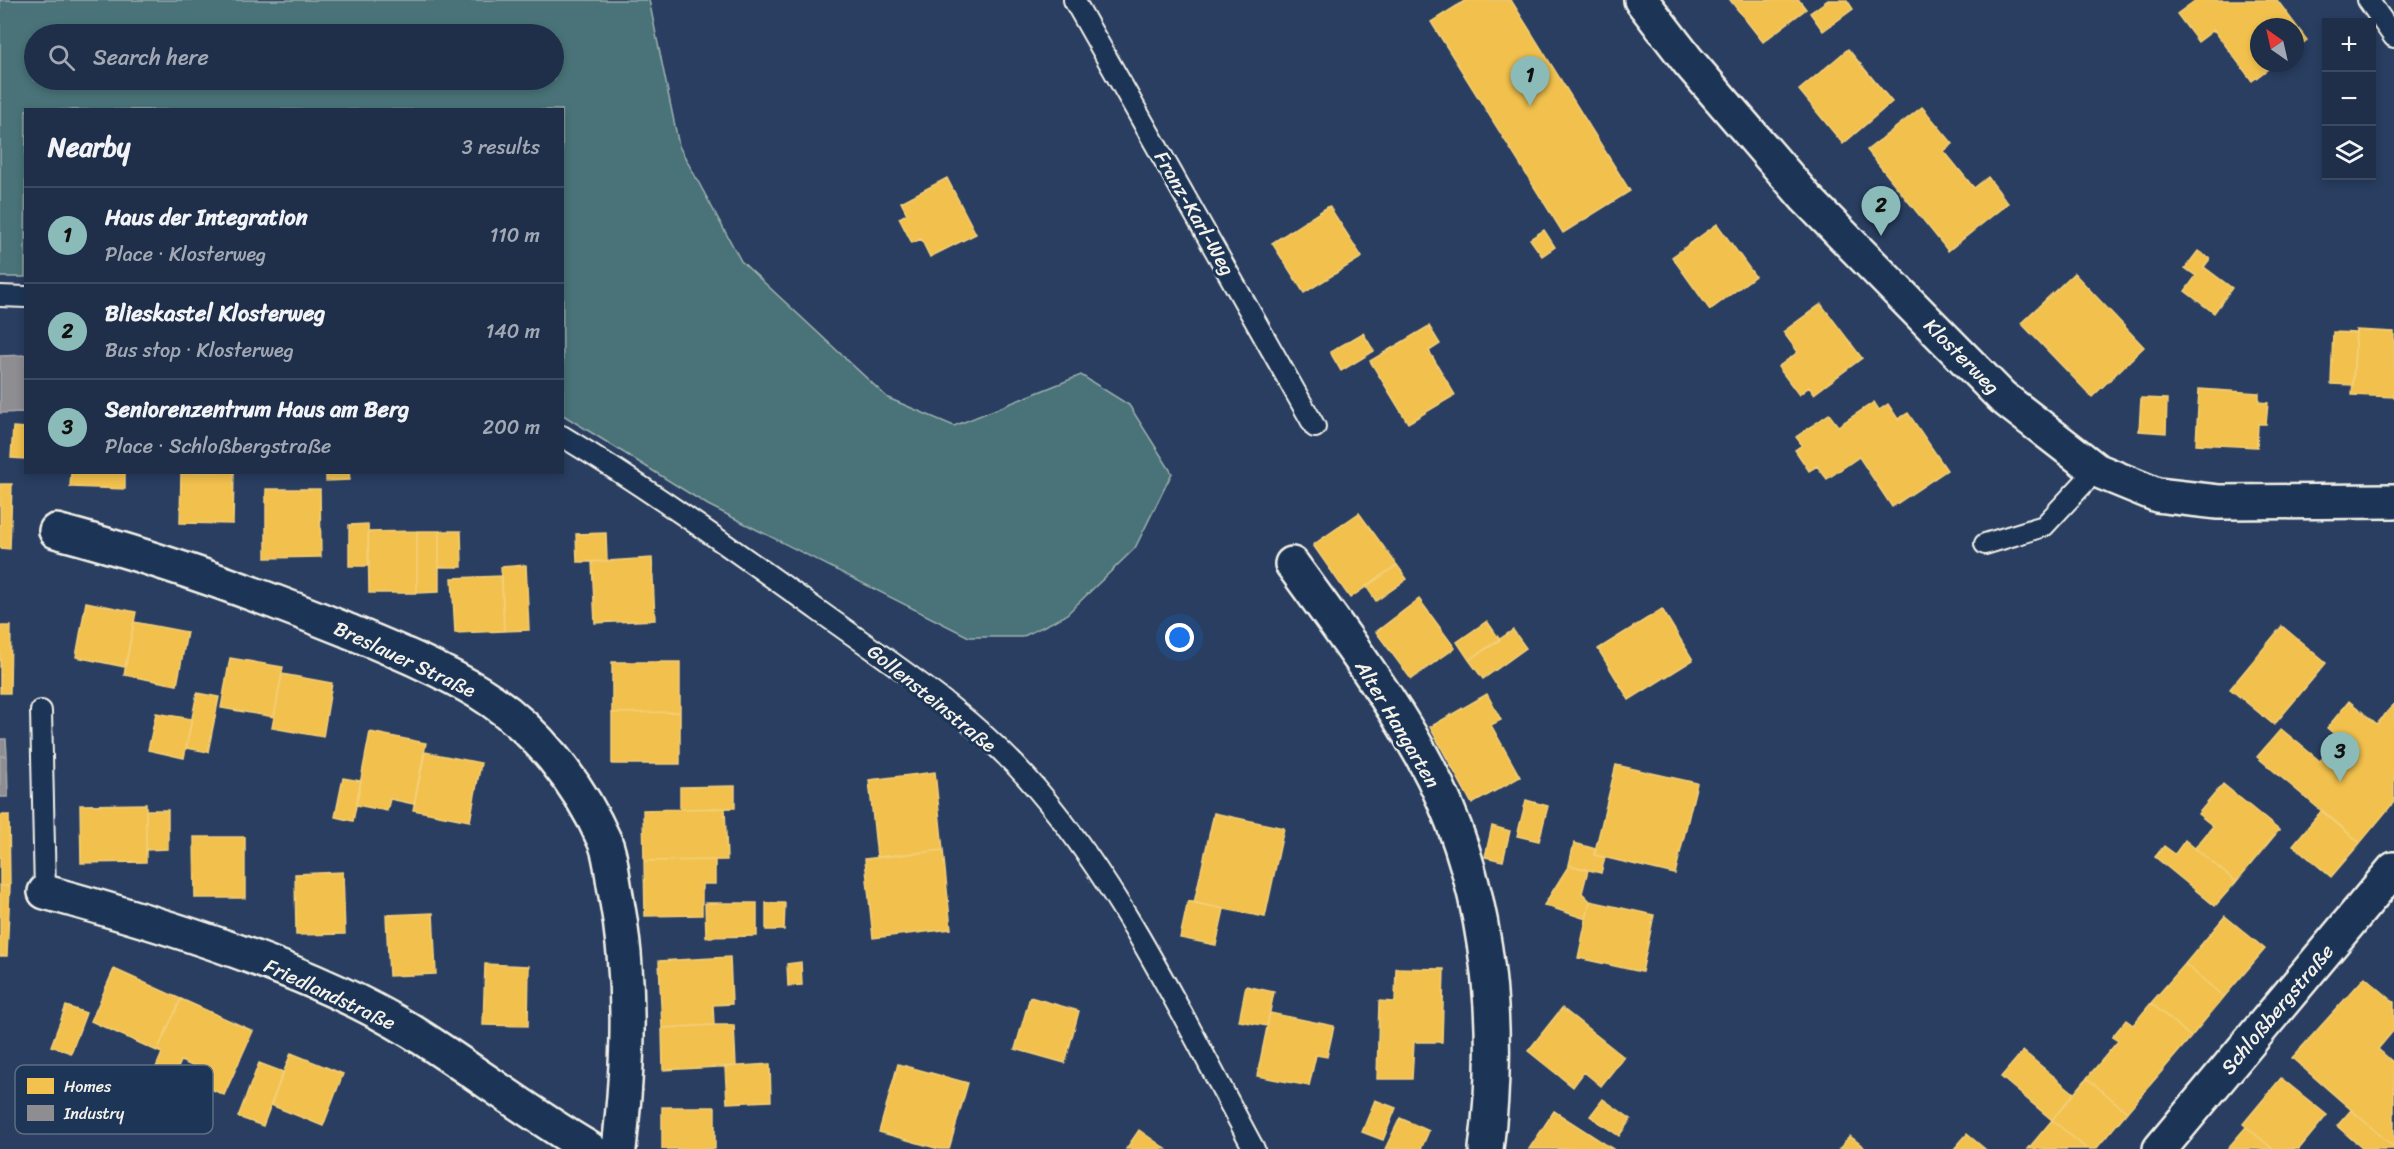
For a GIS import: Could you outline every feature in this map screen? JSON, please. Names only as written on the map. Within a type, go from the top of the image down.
[{"type":"street","name":"Klosterweg","points":[[1641,0],[1688,61],[1806,198],[2002,397],[2096,470],[2157,495],[2218,502],[2394,501]]},
{"type":"street","name":"Breslauer Straße","points":[[56,531],[135,552],[258,594],[380,645],[480,693],[550,753],[580,794],[606,845],[619,910],[628,989],[627,1076],[619,1149]]},
{"type":"street","name":"Alter Hangarten","points":[[1292,564],[1389,700],[1423,758],[1451,819],[1467,867],[1485,944],[1492,1026],[1486,1149]]},
{"type":"street","name":"Schloßbergstraße","points":[[2160,1149],[2394,869]]},
{"type":"street","name":"Friedlandstraße","points":[[45,892],[173,931],[334,991],[410,1031],[590,1149]]},
{"type":"lane","name":"Franz-Karl-Weg","points":[[1074,0],[1315,427]]},
{"type":"lane","points":[[2368,0],[2394,37]]},
{"type":"lane","points":[[0,296],[24,297]]},
{"type":"lane","name":"Gollensteinstraße","points":[[564,437],[629,476],[898,666],[974,726],[1035,786],[1076,839],[1142,944],[1254,1149]]},
{"type":"lane","points":[[1985,544],[2043,526],[2096,470]]},
{"type":"lane","points":[[41,711],[45,892]]},
{"type":"green space","points":[[0,0],[649,0],[679,146],[741,261],[888,398],[954,426],[1081,375],[1129,405],[1172,473],[1135,548],[1065,616],[1022,637],[969,637],[708,505],[564,416],[564,108],[24,108],[24,277],[0,277]]},
{"type":"building: Homes","points":[[1466,0],[1511,0],[1630,191],[1563,233],[1431,22]]},
{"type":"building: Homes","points":[[1730,0],[1799,0],[1806,9],[1763,42]]},
{"type":"building: Homes","points":[[1828,0],[1847,0],[1853,9],[1823,31],[1810,13]]},
{"type":"building: Homes","points":[[2196,0],[2277,0],[2290,18],[2250,18],[2250,72],[2264,72],[2252,81],[2214,30],[2198,42],[2177,14]]},
{"type":"building: Homes","points":[[1848,49],[1892,102],[1843,144],[1799,90]]},
{"type":"building: Homes","points":[[1922,107],[1953,144],[1944,151],[1974,188],[1988,177],[2008,203],[1948,251],[1867,150]]},
{"type":"building: Homes","points":[[947,178],[976,234],[930,257],[921,239],[912,243],[899,218],[907,214],[901,202]]},
{"type":"building: Homes","points":[[1329,206],[1362,257],[1304,293],[1272,243]]},
{"type":"building: Homes","points":[[1717,224],[1755,276],[1710,310],[1672,257]]},
{"type":"building: Homes","points":[[1544,230],[1555,247],[1542,256],[1530,239]]},
{"type":"building: Homes","points":[[2198,251],[2210,259],[2204,267],[2232,288],[2214,313],[2185,291],[2196,276],[2185,268]]},
{"type":"building: Homes","points":[[2074,273],[2144,347],[2092,397],[2021,323]]},
{"type":"building: Homes","points":[[1821,304],[1862,358],[1814,394],[1809,387],[1799,395],[1778,367],[1798,352],[1783,332]]},
{"type":"building: Homes","points":[[1429,326],[1440,344],[1429,351],[1455,395],[1408,423],[1370,361]]},
{"type":"building: Homes","points":[[2356,330],[2394,332],[2394,397],[2352,395]]},
{"type":"building: Homes","points":[[2333,332],[2356,333],[2353,385],[2331,384]]},
{"type":"building: Homes","points":[[1363,333],[1374,351],[1341,371],[1330,352]]},
{"type":"building: Homes","points":[[2199,389],[2259,393],[2259,402],[2268,403],[2266,424],[2258,424],[2257,447],[2196,444]]},
{"type":"building: Homes","points":[[2141,398],[2167,399],[2166,433],[2139,431]]},
{"type":"building: Homes","points":[[1874,402],[1879,410],[1888,404],[1898,419],[1908,413],[1947,470],[1892,507],[1859,457],[1827,479],[1817,466],[1809,471],[1795,450],[1802,445],[1796,437],[1829,414],[1838,426]]},
{"type":"building: Homes","points":[[13,427],[24,428],[24,459],[11,458]]},
{"type":"building: Homes","points":[[71,474],[125,474],[125,489],[70,487]]},
{"type":"building: Homes","points":[[181,474],[234,474],[233,524],[180,523]]},
{"type":"building: Homes","points":[[326,474],[349,474],[350,480],[326,481]]},
{"type":"building: Homes","points":[[0,484],[12,484],[10,549],[0,548]]},
{"type":"building: Homes","points":[[266,489],[320,489],[321,557],[266,558]]},
{"type":"building: Homes","points":[[1359,513],[1397,565],[1350,598],[1313,545]]},
{"type":"building: Homes","points":[[368,524],[369,566],[349,566],[349,525]]},
{"type":"building: Homes","points":[[417,531],[439,531],[439,592],[417,593]]},
{"type":"building: Homes","points":[[417,531],[417,593],[369,593],[368,532]]},
{"type":"building: Homes","points":[[439,531],[461,531],[462,567],[439,567]]},
{"type":"building: Homes","points":[[606,533],[607,561],[577,562],[576,534]]},
{"type":"building: Homes","points":[[652,558],[655,620],[595,623],[592,562]]},
{"type":"building: Homes","points":[[526,565],[529,630],[504,631],[501,567]]},
{"type":"building: Homes","points":[[1397,565],[1407,579],[1376,601],[1366,586]]},
{"type":"building: Homes","points":[[502,576],[504,631],[455,633],[452,578]]},
{"type":"building: Homes","points":[[1419,599],[1455,648],[1411,679],[1376,632]]},
{"type":"building: Homes","points":[[86,602],[136,612],[125,667],[76,657]]},
{"type":"building: Homes","points":[[1662,609],[1693,660],[1629,700],[1598,649]]},
{"type":"building: Homes","points":[[1487,621],[1500,640],[1469,660],[1457,642]]},
{"type":"building: Homes","points":[[134,622],[187,632],[177,685],[124,675]]},
{"type":"building: Homes","points":[[0,626],[11,626],[10,693],[0,693]]},
{"type":"building: Homes","points":[[2282,626],[2326,663],[2274,725],[2230,689]]},
{"type":"building: Homes","points":[[1513,630],[1526,648],[1483,679],[1469,660]]},
{"type":"building: Homes","points":[[230,658],[283,667],[274,717],[221,708]]},
{"type":"building: Homes","points":[[612,662],[680,662],[680,712],[612,713]]},
{"type":"building: Homes","points":[[282,674],[332,683],[323,737],[272,728]]},
{"type":"building: Homes","points":[[197,693],[219,697],[208,752],[186,748]]},
{"type":"building: Homes","points":[[1487,694],[1501,720],[1491,725],[1520,777],[1472,804],[1430,727]]},
{"type":"building: Homes","points":[[2349,701],[2377,724],[2394,704],[2394,802],[2360,843],[2257,757],[2281,729],[2320,761],[2339,738],[2327,728]]},
{"type":"building: Homes","points":[[680,712],[680,764],[612,764],[612,713]]},
{"type":"building: Homes","points":[[156,713],[192,719],[184,758],[148,750]]},
{"type":"building: Homes","points":[[370,732],[426,743],[414,804],[390,799],[387,811],[356,805]]},
{"type":"building: Homes","points":[[425,752],[481,763],[470,821],[413,810]]},
{"type":"building: Homes","points":[[1616,765],[1697,783],[1675,874],[1594,855]]},
{"type":"building: Homes","points":[[935,772],[943,850],[877,857],[869,780]]},
{"type":"building: Homes","points":[[343,778],[361,781],[353,821],[335,817]]},
{"type":"building: Homes","points":[[2223,784],[2279,830],[2236,882],[2195,848],[2213,826],[2198,814]]},
{"type":"building: Homes","points":[[735,786],[735,808],[680,809],[680,787]]},
{"type":"building: Homes","points":[[1526,800],[1548,806],[1539,841],[1517,836]]},
{"type":"building: Homes","points":[[146,804],[146,862],[81,863],[80,805]]},
{"type":"building: Homes","points":[[725,808],[727,860],[644,861],[643,810]]},
{"type":"building: Homes","points":[[146,810],[168,810],[168,849],[146,850]]},
{"type":"building: Homes","points":[[2322,810],[2360,843],[2331,877],[2293,845]]},
{"type":"building: Homes","points":[[1214,813],[1284,828],[1265,917],[1194,903]]},
{"type":"building: Homes","points":[[0,815],[9,815],[10,886],[0,886]]},
{"type":"building: Homes","points":[[1492,826],[1510,831],[1503,861],[1485,857]]},
{"type":"building: Homes","points":[[194,837],[245,837],[245,898],[195,898]]},
{"type":"building: Homes","points":[[2185,840],[2236,882],[2215,906],[2155,857],[2164,846],[2175,854]]},
{"type":"building: Homes","points":[[1574,843],[1596,849],[1594,855],[1605,857],[1601,873],[1569,865]]},
{"type":"building: Homes","points":[[943,850],[951,929],[873,938],[865,859]]},
{"type":"building: Homes","points":[[715,860],[715,884],[702,884],[702,915],[645,916],[644,861]]},
{"type":"building: Homes","points":[[1569,865],[1588,870],[1582,893],[1590,901],[1586,919],[1544,905]]},
{"type":"building: Homes","points":[[343,872],[345,934],[296,935],[295,874]]},
{"type":"building: Homes","points":[[0,886],[10,886],[7,956],[0,956]]},
{"type":"building: Homes","points":[[1188,901],[1224,909],[1216,945],[1180,938]]},
{"type":"building: Homes","points":[[1590,901],[1654,915],[1642,972],[1578,958]]},
{"type":"building: Homes","points":[[705,903],[757,903],[757,936],[706,937]]},
{"type":"building: Homes","points":[[766,903],[785,903],[784,930],[766,930]]},
{"type":"building: Homes","points":[[433,913],[436,974],[389,976],[386,915]]},
{"type":"building: Homes","points":[[2225,916],[2265,949],[2224,997],[2185,964]]},
{"type":"building: Homes","points":[[730,957],[732,1004],[713,1005],[714,1025],[662,1028],[659,961]]},
{"type":"building: Homes","points":[[801,962],[802,985],[788,986],[787,964]]},
{"type":"building: Homes","points":[[485,964],[529,966],[528,1026],[483,1025]]},
{"type":"building: Homes","points":[[2185,964],[2224,997],[2191,1037],[2151,1003]]},
{"type":"building: Homes","points":[[1396,968],[1444,969],[1442,1042],[1414,1042],[1412,1079],[1377,1079],[1379,1001],[1395,1002]]},
{"type":"building: Homes","points":[[114,969],[181,999],[157,1051],[91,1021]]},
{"type":"building: Homes","points":[[2365,977],[2394,1002],[2394,1030],[2378,1049],[2394,1063],[2394,1147],[2292,1058]]},
{"type":"building: Homes","points":[[1246,986],[1274,992],[1267,1026],[1239,1021]]},
{"type":"building: Homes","points":[[1030,997],[1079,1011],[1065,1063],[1015,1049]]},
{"type":"building: Homes","points":[[181,999],[253,1031],[224,1095],[213,1090],[213,1065],[190,1065],[181,1061],[179,1065],[157,1065],[162,1053],[157,1051]]},
{"type":"building: Homes","points":[[2151,1003],[2191,1037],[2127,1112],[2087,1078],[2118,1041],[2112,1037],[2126,1020],[2133,1025]]},
{"type":"building: Homes","points":[[66,1006],[86,1013],[71,1053],[51,1046]]},
{"type":"building: Homes","points":[[1562,1008],[1624,1057],[1601,1086],[1584,1072],[1573,1087],[1528,1051]]},
{"type":"building: Homes","points":[[1270,1013],[1334,1026],[1327,1057],[1316,1055],[1309,1086],[1257,1076]]},
{"type":"building: Homes","points":[[734,1025],[736,1066],[663,1070],[662,1028]]},
{"type":"building: Homes","points":[[2023,1051],[2074,1093],[2052,1120],[2001,1077]]},
{"type":"building: Homes","points":[[291,1053],[343,1074],[323,1126],[271,1105]]},
{"type":"building: Homes","points":[[259,1063],[283,1072],[263,1126],[238,1117]]},
{"type":"building: Homes","points":[[770,1064],[771,1101],[727,1103],[725,1067]]},
{"type":"building: Homes","points":[[898,1064],[968,1083],[949,1149],[939,1149],[879,1132]]},
{"type":"building: Homes","points":[[2087,1078],[2127,1112],[2096,1149],[2087,1149],[2052,1120]]},
{"type":"building: Homes","points":[[2281,1078],[2327,1115],[2299,1149],[2273,1149],[2243,1124]]},
{"type":"building: Homes","points":[[1603,1099],[1631,1119],[1619,1136],[1590,1116]]},
{"type":"building: Homes","points":[[1375,1100],[1396,1108],[1383,1140],[1362,1132]]},
{"type":"building: Homes","points":[[662,1107],[715,1107],[715,1149],[662,1149]]},
{"type":"building: Homes","points":[[2351,1110],[2394,1149],[2363,1149],[2337,1126]]},
{"type":"building: Homes","points":[[1554,1111],[1613,1149],[1529,1149]]},
{"type":"building: Homes","points":[[1400,1118],[1429,1131],[1421,1149],[1385,1149]]},
{"type":"building: Homes","points":[[2052,1120],[2087,1149],[2028,1149]]},
{"type":"building: Homes","points":[[2246,1127],[2273,1149],[2227,1149]]},
{"type":"building: Homes","points":[[1139,1130],[1166,1149],[1126,1149]]},
{"type":"building: Homes","points":[[1967,1134],[1985,1149],[1954,1149]]},
{"type":"building: Homes","points":[[1850,1136],[1864,1147],[1862,1149],[1839,1149]]},
{"type":"building: Industry","points":[[24,355],[24,412],[0,413],[0,356]]},
{"type":"building: Industry","points":[[0,739],[6,739],[7,756],[0,756]]},
{"type":"building: Industry","points":[[0,756],[7,756],[8,797],[0,797]]},
{"type":"place","name":"Haus der Integration","points":[[1530,106]]},
{"type":"place","name":"Blieskastel Klosterweg","points":[[1881,236]]},
{"type":"place","name":"Seniorenzentrum Haus am Berg","points":[[2340,782]]}]
